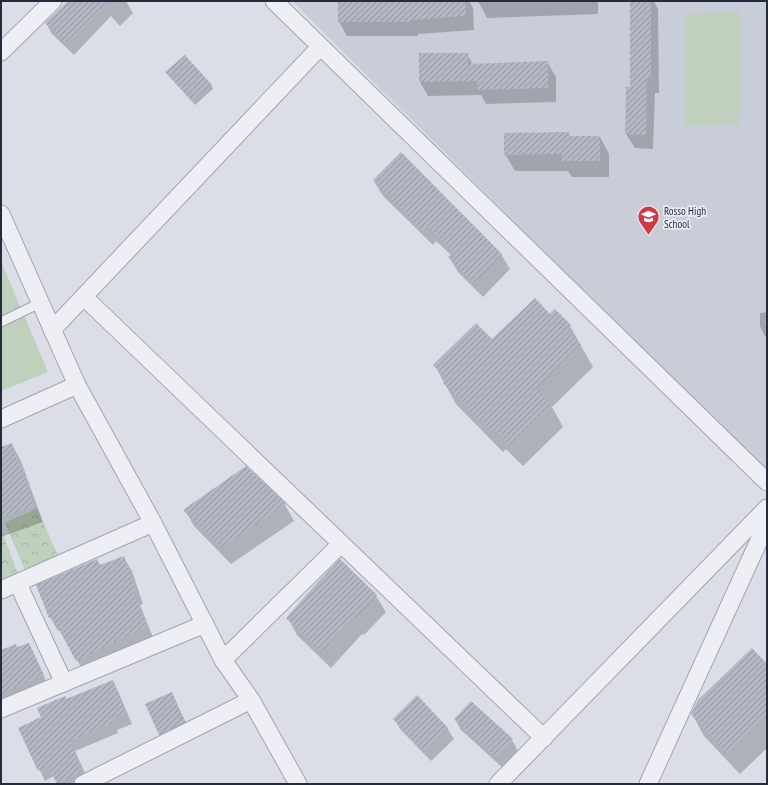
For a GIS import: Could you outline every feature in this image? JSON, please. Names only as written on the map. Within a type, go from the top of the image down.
[{"type":"street","points":[[1,52],[52,1]]},
{"type":"street","points":[[274,1],[767,482]]},
{"type":"street","points":[[52,330],[320,47]]},
{"type":"street","points":[[1,214],[77,385],[153,523],[223,660],[251,700],[298,784]]},
{"type":"street","points":[[84,297],[544,738]]},
{"type":"street","points":[[1,419],[77,385]]},
{"type":"street","points":[[498,784],[767,508]]},
{"type":"street","points":[[648,784],[767,522]]},
{"type":"street","points":[[1,590],[18,584],[153,523]]},
{"type":"street","points":[[223,660],[341,544]]},
{"type":"street","points":[[18,584],[64,683]]},
{"type":"street","points":[[1,709],[205,624]]},
{"type":"street","points":[[83,784],[251,700]]},
{"type":"lane","points":[[1,322],[40,303]]},
{"type":"shaded area","name":"Rosso High School","points":[[292,1],[767,1],[767,473]]},
{"type":"green space","points":[[740,12],[740,124],[685,125],[685,13]]},
{"type":"green space","points":[[1,261],[48,372],[1,391]]},
{"type":"green space","points":[[37,508],[58,556],[25,570],[5,523]]},
{"type":"green space","points":[[1,529],[18,574],[1,581]]},
{"type":"building","points":[[68,1],[109,1],[67,44],[45,23]]},
{"type":"building","points":[[338,1],[465,1],[466,16],[411,20],[411,22],[338,22]]},
{"type":"building","points":[[630,1],[651,1],[651,78],[647,78],[646,135],[625,134],[626,87],[630,87]]},
{"type":"building","points":[[419,53],[468,53],[468,64],[548,61],[548,88],[477,90],[477,81],[419,82]]},
{"type":"building","points":[[185,55],[211,84],[192,101],[165,72]]},
{"type":"building","points":[[569,132],[569,136],[600,136],[600,161],[562,161],[562,154],[504,155],[504,133]]},
{"type":"building","points":[[401,152],[502,254],[474,283],[448,257],[453,252],[427,226],[423,231],[373,180]]},
{"type":"building","points":[[535,298],[550,314],[555,309],[571,325],[567,329],[581,345],[536,389],[552,405],[510,445],[493,428],[490,431],[443,383],[446,379],[433,365],[476,323],[492,339]]},
{"type":"building","points":[[12,443],[35,506],[1,518],[1,447]]},
{"type":"building","points":[[246,466],[286,504],[221,548],[183,510]]},
{"type":"building","points":[[124,556],[136,590],[133,591],[147,626],[76,661],[52,617],[49,618],[36,585],[97,559],[100,565]]},
{"type":"building","points":[[340,559],[377,595],[354,619],[352,618],[321,652],[286,618]]},
{"type":"building","points":[[29,643],[44,675],[1,694],[1,650],[16,644],[17,647]]},
{"type":"building","points":[[752,648],[767,664],[767,715],[727,753],[691,714],[698,700]]},
{"type":"building","points":[[113,680],[127,713],[112,720],[113,723],[70,741],[80,763],[77,764],[82,772],[57,784],[48,766],[38,771],[18,728],[41,717],[37,708],[65,696],[66,699]]},
{"type":"building","points":[[172,692],[185,722],[159,735],[145,704]]},
{"type":"building","points":[[417,695],[448,728],[424,751],[393,719]]},
{"type":"building","points":[[471,701],[513,739],[496,758],[454,719]]},
{"type":"place","name":"Rosso High School","points":[[648,236]]}]
